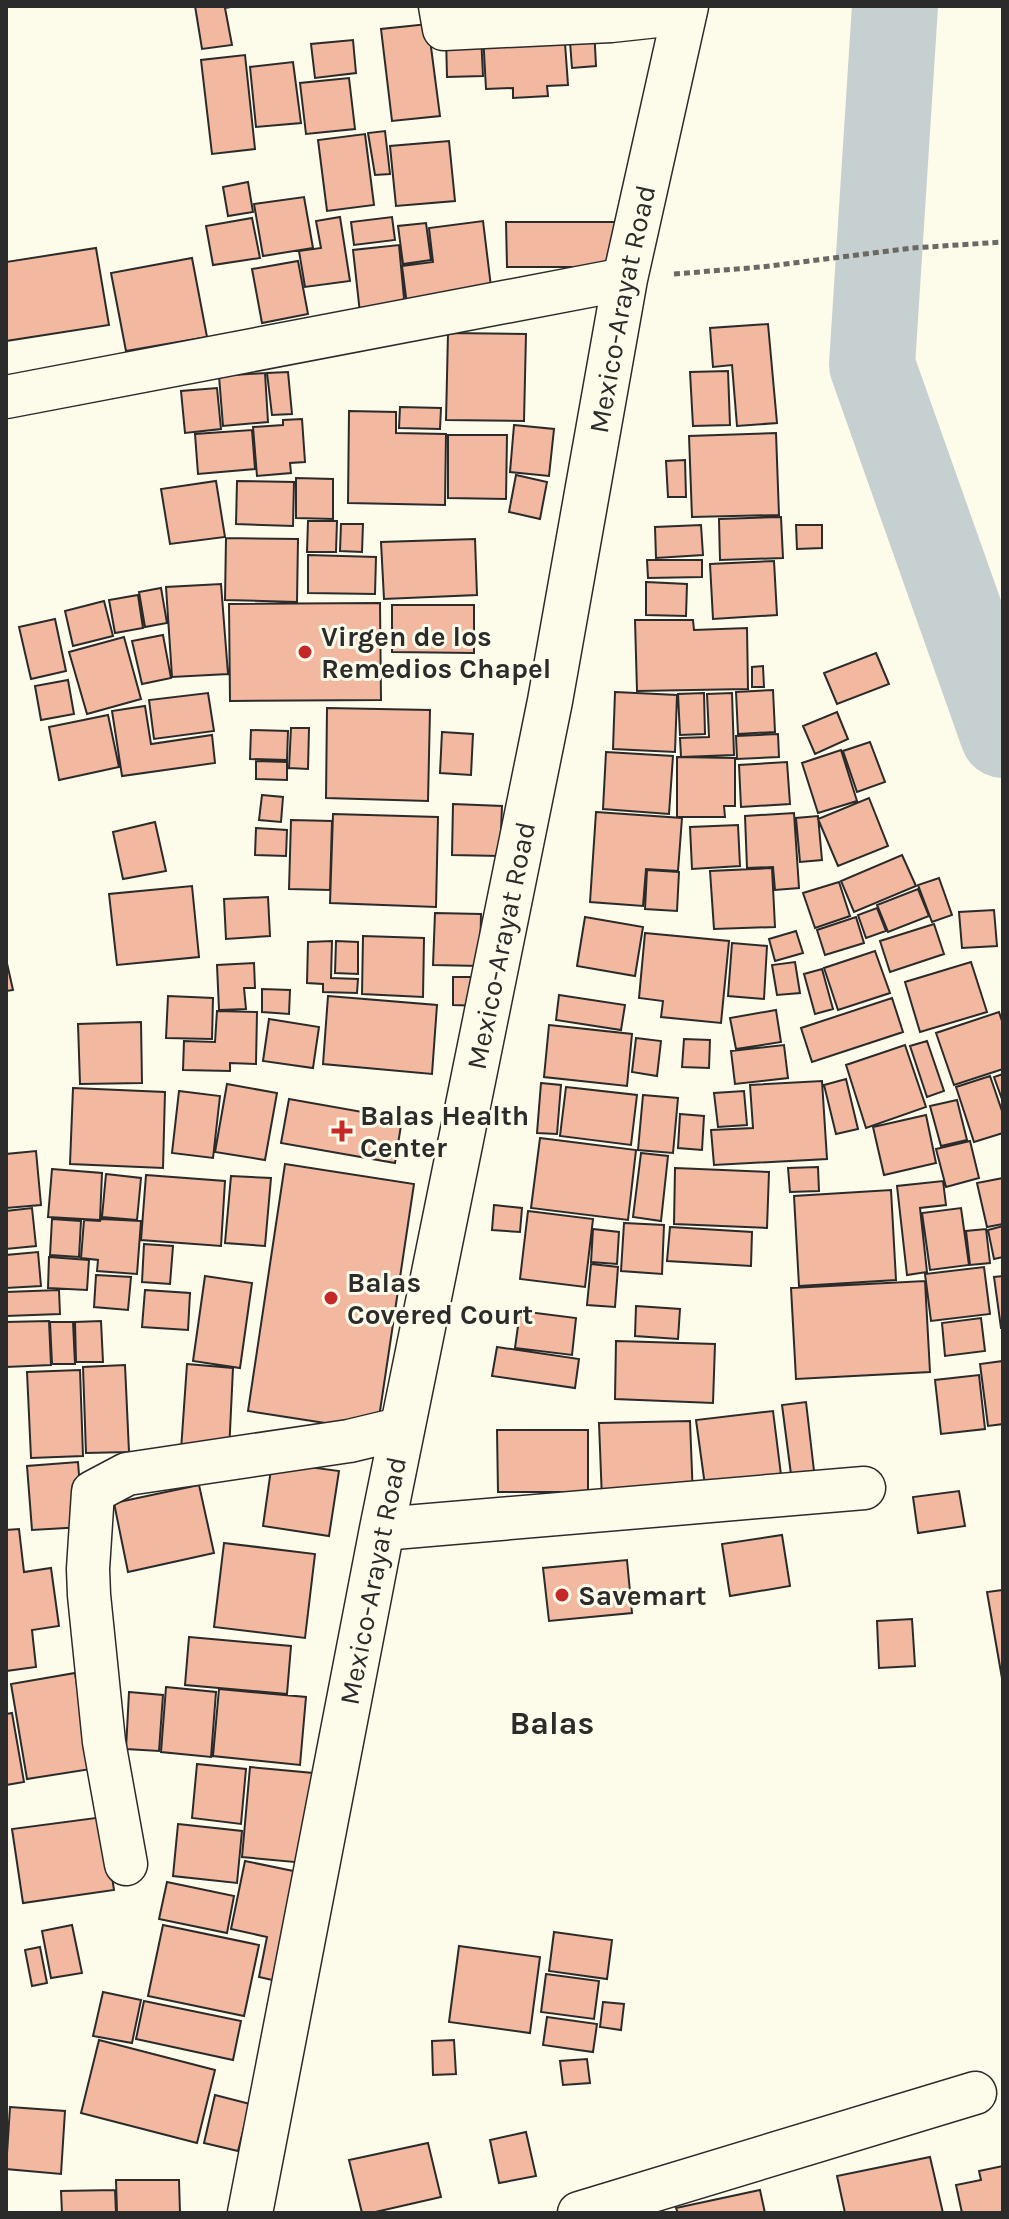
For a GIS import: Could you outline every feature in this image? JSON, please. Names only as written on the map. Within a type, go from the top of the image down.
[{"type":"main road","name":"Mexico-Arayat Road","points":[[250,2213],[382,1529],[550,701],[625,279],[686,9]]},
{"type":"street","points":[[440,6],[444,29],[611,21],[686,9]]},
{"type":"street","points":[[6,397],[625,279]]},
{"type":"street","points":[[126,1864],[104,1742],[89,1595],[93,1492],[127,1474],[349,1441],[403,1428]]},
{"type":"street","points":[[382,1529],[864,1488]]},
{"type":"street","points":[[579,2213],[975,2093]]},
{"type":"path","points":[[625,279],[761,267],[912,248],[1003,242]]},
{"type":"building","points":[[195,6],[236,6],[225,8],[232,45],[202,49]]},
{"type":"building","points":[[428,24],[440,116],[392,121],[381,29]]},
{"type":"building","points":[[594,27],[596,66],[572,68],[569,29]]},
{"type":"building","points":[[564,29],[568,85],[547,86],[548,96],[513,98],[513,88],[486,89],[483,34]]},
{"type":"building","points":[[481,35],[483,76],[447,77],[446,37]]},
{"type":"building","points":[[353,40],[356,73],[315,78],[311,44]]},
{"type":"building","points":[[245,55],[255,149],[212,154],[201,60]]},
{"type":"building","points":[[293,62],[301,123],[256,127],[250,67]]},
{"type":"building","points":[[349,78],[355,129],[306,134],[300,83]]},
{"type":"building","points":[[385,131],[390,174],[375,175],[368,133]]},
{"type":"building","points":[[365,134],[374,205],[327,211],[318,140]]},
{"type":"building","points":[[449,141],[455,201],[396,206],[390,146]]},
{"type":"building","points":[[248,182],[253,212],[228,216],[223,187]]},
{"type":"building","points":[[304,197],[313,248],[263,256],[254,204]]},
{"type":"building","points":[[340,217],[350,281],[305,287],[299,251],[321,248],[316,221]]},
{"type":"building","points":[[392,217],[395,240],[354,245],[351,222]]},
{"type":"building","points":[[252,218],[260,258],[213,265],[206,226]]},
{"type":"building","points":[[483,221],[492,295],[407,305],[402,266],[433,262],[429,228]]},
{"type":"building","points":[[506,222],[619,222],[619,267],[507,267]]},
{"type":"building","points":[[426,223],[431,260],[403,264],[398,226]]},
{"type":"building","points":[[399,245],[405,309],[360,313],[353,250]]},
{"type":"building","points":[[96,248],[109,325],[6,341],[6,262]]},
{"type":"building","points":[[192,258],[207,337],[126,351],[111,273]]},
{"type":"building","points":[[298,261],[308,314],[262,323],[252,269]]},
{"type":"building","points":[[768,324],[777,423],[737,426],[732,365],[713,367],[710,328]]},
{"type":"building","points":[[448,333],[526,334],[524,421],[446,420]]},
{"type":"building","points":[[728,371],[730,425],[693,426],[690,372]]},
{"type":"building","points":[[288,372],[292,414],[272,415],[267,373]]},
{"type":"building","points":[[265,373],[268,422],[223,426],[219,376]]},
{"type":"building","points":[[217,388],[221,429],[185,433],[181,391]]},
{"type":"building","points":[[400,407],[441,408],[440,429],[399,428]]},
{"type":"building","points":[[349,411],[396,412],[396,433],[446,434],[445,505],[348,503]]},
{"type":"building","points":[[302,419],[305,462],[290,463],[291,473],[257,476],[253,427],[283,425],[283,420]]},
{"type":"building","points":[[514,425],[554,429],[549,476],[510,472]]},
{"type":"building","points":[[252,430],[255,469],[198,474],[195,434]]},
{"type":"building","points":[[776,433],[779,515],[692,517],[689,436]]},
{"type":"building","points":[[448,435],[507,435],[506,499],[448,498]]},
{"type":"building","points":[[685,460],[686,497],[668,497],[666,461]]},
{"type":"building","points":[[516,475],[547,482],[540,519],[509,512]]},
{"type":"building","points":[[296,478],[333,479],[333,519],[296,518]]},
{"type":"building","points":[[216,481],[225,537],[170,544],[161,489]]},
{"type":"building","points":[[237,481],[294,482],[293,526],[236,524]]},
{"type":"building","points":[[781,517],[783,558],[720,560],[719,519]]},
{"type":"building","points":[[308,521],[337,521],[336,552],[307,552]]},
{"type":"building","points":[[341,524],[363,524],[362,552],[340,551]]},
{"type":"building","points":[[701,525],[703,555],[656,558],[655,527]]},
{"type":"building","points":[[796,525],[822,525],[822,548],[797,549]]},
{"type":"building","points":[[226,538],[298,539],[297,602],[225,600]]},
{"type":"building","points":[[475,539],[477,595],[384,599],[381,542]]},
{"type":"building","points":[[308,555],[376,557],[375,594],[308,593]]},
{"type":"building","points":[[647,560],[702,560],[702,577],[648,578]]},
{"type":"building","points":[[774,561],[777,615],[713,619],[710,564]]},
{"type":"building","points":[[646,582],[687,584],[686,616],[646,615]]},
{"type":"building","points":[[221,584],[228,674],[172,677],[166,587]]},
{"type":"building","points":[[161,588],[167,623],[145,627],[139,592]]},
{"type":"building","points":[[138,595],[143,628],[115,633],[109,600]]},
{"type":"building","points":[[104,601],[113,636],[73,646],[65,611]]},
{"type":"building","name":"Virgen de los Remedios Chapel","points":[[380,603],[381,700],[230,701],[229,604]]},
{"type":"building","points":[[392,605],[474,605],[474,653],[392,652]]},
{"type":"building","points":[[55,619],[66,671],[31,679],[19,627]]},
{"type":"building","points":[[635,620],[693,620],[694,630],[747,628],[748,689],[637,691]]},
{"type":"building","points":[[163,635],[171,678],[142,684],[132,641]]},
{"type":"building","points":[[124,637],[141,699],[87,714],[69,652]]},
{"type":"building","points":[[876,653],[889,684],[837,704],[824,673]]},
{"type":"building","points":[[763,666],[764,687],[752,687],[752,667]]},
{"type":"building","points":[[68,680],[74,714],[41,720],[35,686]]},
{"type":"building","points":[[773,690],[775,732],[738,734],[736,692]]},
{"type":"building","points":[[615,692],[677,695],[675,752],[613,749]]},
{"type":"building","points":[[208,693],[214,731],[154,739],[149,700]]},
{"type":"building","points":[[704,693],[705,734],[680,735],[678,694]]},
{"type":"building","points":[[732,693],[734,755],[681,757],[680,738],[709,737],[707,694]]},
{"type":"building","points":[[145,706],[151,744],[212,735],[215,763],[122,776],[112,711]]},
{"type":"building","points":[[327,708],[430,710],[428,801],[326,798]]},
{"type":"building","points":[[837,712],[848,739],[815,754],[803,726]]},
{"type":"building","points":[[108,715],[119,767],[59,780],[49,727]]},
{"type":"building","points":[[291,728],[309,728],[308,769],[289,768]]},
{"type":"building","points":[[251,730],[288,731],[287,760],[250,759]]},
{"type":"building","points":[[442,732],[473,734],[471,775],[440,773]]},
{"type":"building","points":[[778,734],[779,757],[737,759],[736,736]]},
{"type":"building","points":[[870,742],[885,782],[857,792],[843,751]]},
{"type":"building","points":[[841,750],[857,801],[818,813],[802,763]]},
{"type":"building","points":[[606,752],[673,756],[669,814],[603,809]]},
{"type":"building","points":[[677,757],[735,758],[735,806],[724,806],[725,817],[677,817]]},
{"type":"building","points":[[256,761],[287,762],[287,780],[256,779]]},
{"type":"building","points":[[787,762],[790,804],[741,807],[739,765]]},
{"type":"building","points":[[262,795],[283,797],[281,822],[259,820]]},
{"type":"building","points":[[869,798],[888,846],[838,866],[818,819]]},
{"type":"building","points":[[453,804],[502,806],[500,856],[452,855]]},
{"type":"building","points":[[596,812],[682,818],[678,871],[646,869],[643,906],[590,902]]},
{"type":"building","points":[[794,813],[799,888],[775,890],[773,867],[747,868],[745,816]]},
{"type":"building","points":[[333,814],[438,817],[436,907],[330,903]]},
{"type":"building","points":[[818,816],[822,860],[800,862],[796,818]]},
{"type":"building","points":[[291,820],[332,821],[330,890],[289,889]]},
{"type":"building","points":[[155,822],[166,871],[123,879],[113,832]]},
{"type":"building","points":[[738,825],[740,866],[692,869],[690,827]]},
{"type":"building","points":[[256,828],[287,830],[286,856],[255,855]]},
{"type":"building","points":[[902,855],[916,886],[854,912],[841,881]]},
{"type":"building","points":[[772,868],[775,927],[714,929],[710,871]]},
{"type":"building","points":[[647,870],[679,872],[677,911],[645,909]]},
{"type":"building","points":[[939,878],[952,915],[932,922],[918,885]]},
{"type":"building","points":[[839,882],[850,916],[815,928],[803,893]]},
{"type":"building","points":[[192,886],[199,957],[117,965],[109,894]]},
{"type":"building","points":[[918,889],[929,916],[888,932],[877,905]]},
{"type":"building","points":[[268,897],[270,936],[226,939],[224,899]]},
{"type":"building","points":[[877,908],[886,931],[866,938],[858,915]]},
{"type":"building","points":[[994,910],[997,946],[962,948],[959,912]]},
{"type":"building","points":[[435,913],[481,914],[480,966],[433,965]]},
{"type":"building","points":[[585,917],[643,927],[635,976],[577,966]]},
{"type":"building","points":[[856,917],[864,943],[825,955],[817,930]]},
{"type":"building","points":[[934,924],[944,954],[890,972],[880,941]]},
{"type":"building","points":[[796,931],[803,953],[775,961],[769,939]]},
{"type":"building","points":[[645,933],[729,941],[721,1023],[661,1017],[663,1001],[639,998]]},
{"type":"building","points":[[363,936],[424,938],[423,997],[362,994]]},
{"type":"building","points":[[332,941],[331,978],[358,979],[357,993],[323,992],[323,984],[307,983],[308,942]]},
{"type":"building","points":[[336,941],[358,942],[358,974],[335,973]]},
{"type":"building","points":[[732,943],[767,946],[764,999],[728,996]]},
{"type":"building","points":[[875,951],[890,993],[838,1010],[824,968]]},
{"type":"building","points":[[6,959],[13,990],[6,991]]},
{"type":"building","points":[[795,962],[800,993],[777,995],[772,965]]},
{"type":"building","points":[[971,962],[987,1012],[920,1032],[905,982]]},
{"type":"building","points":[[254,963],[255,988],[244,988],[246,1009],[219,1010],[217,965]]},
{"type":"building","points":[[822,969],[833,1009],[815,1014],[804,974]]},
{"type":"building","points":[[453,977],[483,977],[482,1006],[453,1005]]},
{"type":"building","points":[[262,989],[290,990],[289,1014],[262,1012]]},
{"type":"building","points":[[559,995],[625,1005],[621,1030],[556,1020]]},
{"type":"building","points":[[168,996],[213,998],[212,1039],[166,1038]]},
{"type":"building","points":[[328,996],[437,1005],[432,1074],[323,1064]]},
{"type":"building","points":[[892,998],[903,1032],[812,1062],[801,1028]]},
{"type":"building","points":[[776,1010],[781,1042],[736,1049],[730,1018]]},
{"type":"building","points":[[217,1011],[257,1012],[256,1064],[230,1063],[230,1071],[183,1070],[184,1041],[215,1042]]},
{"type":"building","points":[[999,1012],[1003,1024],[1003,1069],[954,1085],[936,1033]]},
{"type":"building","points":[[269,1019],[319,1027],[313,1068],[263,1061]]},
{"type":"building","points":[[141,1022],[142,1083],[80,1084],[78,1024]]},
{"type":"building","points":[[549,1025],[632,1034],[627,1086],[544,1077]]},
{"type":"building","points":[[636,1038],[661,1041],[657,1076],[632,1072]]},
{"type":"building","points":[[684,1039],[710,1040],[709,1068],[682,1067]]},
{"type":"building","points":[[927,1041],[944,1091],[927,1097],[910,1046]]},
{"type":"building","points":[[784,1045],[788,1078],[735,1084],[731,1051]]},
{"type":"building","points":[[905,1045],[926,1107],[866,1128],[846,1065]]},
{"type":"building","points":[[1003,1074],[1003,1102],[994,1077]]},
{"type":"building","points":[[990,1076],[1003,1114],[1003,1133],[974,1142],[956,1087]]},
{"type":"building","points":[[846,1079],[858,1129],[836,1134],[824,1085]]},
{"type":"building","points":[[822,1081],[827,1159],[714,1165],[711,1130],[753,1128],[750,1085]]},
{"type":"building","points":[[541,1083],[561,1085],[557,1134],[537,1133]]},
{"type":"building","points":[[227,1084],[277,1093],[265,1160],[215,1152]]},
{"type":"building","points":[[566,1087],[637,1095],[631,1145],[560,1136]]},
{"type":"building","points":[[73,1088],[165,1092],[163,1168],[70,1164]]},
{"type":"building","points":[[179,1091],[220,1096],[213,1158],[172,1153]]},
{"type":"building","points":[[744,1091],[747,1125],[718,1127],[714,1093]]},
{"type":"building","points":[[643,1095],[678,1098],[673,1153],[638,1150]]},
{"type":"building","name":"Balas Health Center","points":[[289,1099],[402,1119],[395,1163],[281,1143]]},
{"type":"building","points":[[957,1100],[967,1140],[941,1146],[930,1106]]},
{"type":"building","points":[[680,1114],[704,1116],[702,1150],[678,1148]]},
{"type":"building","points":[[926,1115],[936,1163],[884,1175],[873,1127]]},
{"type":"building","points":[[540,1138],[636,1150],[628,1220],[531,1208]]},
{"type":"building","points":[[970,1141],[979,1178],[946,1187],[936,1149]]},
{"type":"building","points":[[36,1151],[41,1205],[6,1208],[6,1154]]},
{"type":"building","points":[[641,1153],[668,1156],[661,1221],[633,1217]]},
{"type":"building","name":"Balas Covered Court","points":[[285,1164],[414,1184],[377,1431],[248,1411]]},
{"type":"building","points":[[818,1167],[819,1191],[790,1192],[788,1168]]},
{"type":"building","points":[[675,1168],[769,1172],[767,1228],[674,1224]]},
{"type":"building","points":[[52,1169],[102,1173],[100,1220],[48,1217]]},
{"type":"building","points":[[106,1174],[141,1178],[137,1220],[102,1217]]},
{"type":"building","points":[[146,1175],[225,1181],[221,1246],[141,1240]]},
{"type":"building","points":[[231,1176],[271,1178],[265,1246],[225,1243]]},
{"type":"building","points":[[1003,1178],[1003,1224],[987,1227],[977,1183]]},
{"type":"building","points":[[943,1181],[946,1205],[920,1208],[927,1272],[907,1275],[897,1186]]},
{"type":"building","points":[[891,1190],[896,1280],[799,1286],[794,1196]]},
{"type":"building","points":[[494,1205],[522,1208],[520,1232],[492,1230]]},
{"type":"building","points":[[32,1208],[36,1246],[6,1249],[6,1211]]},
{"type":"building","points":[[961,1208],[969,1265],[930,1270],[922,1213]]},
{"type":"building","points":[[528,1211],[593,1219],[585,1287],[520,1279]]},
{"type":"building","points":[[52,1219],[81,1221],[79,1257],[50,1255]]},
{"type":"building","points":[[84,1220],[141,1221],[137,1274],[97,1271],[98,1260],[81,1258]]},
{"type":"building","points":[[624,1223],[664,1225],[662,1274],[621,1271]]},
{"type":"building","points":[[1003,1226],[1003,1257],[994,1259],[988,1230]]},
{"type":"building","points":[[670,1227],[752,1232],[751,1266],[667,1261]]},
{"type":"building","points":[[593,1229],[619,1232],[617,1264],[591,1262]]},
{"type":"building","points":[[986,1229],[990,1263],[970,1265],[966,1231]]},
{"type":"building","points":[[144,1244],[173,1246],[170,1284],[142,1282]]},
{"type":"building","points":[[38,1252],[41,1286],[6,1288],[6,1255]]},
{"type":"building","points":[[49,1257],[89,1260],[87,1290],[48,1288]]},
{"type":"building","points":[[591,1264],[618,1267],[615,1307],[587,1305]]},
{"type":"building","points":[[984,1267],[990,1314],[931,1321],[925,1274]]},
{"type":"building","points":[[96,1275],[131,1277],[128,1310],[94,1307]]},
{"type":"building","points":[[205,1276],[252,1283],[240,1368],[193,1361]]},
{"type":"building","points":[[1003,1276],[1003,1328],[1001,1328],[994,1277]]},
{"type":"building","points":[[925,1281],[930,1372],[796,1379],[791,1288]]},
{"type":"building","points":[[59,1290],[60,1314],[6,1316],[6,1292]]},
{"type":"building","points":[[145,1290],[190,1293],[188,1330],[142,1327]]},
{"type":"building","points":[[636,1306],[680,1309],[678,1339],[635,1336]]},
{"type":"building","points":[[520,1311],[576,1318],[572,1355],[515,1348]]},
{"type":"building","points":[[981,1318],[985,1351],[945,1356],[942,1323]]},
{"type":"building","points":[[49,1321],[51,1365],[6,1367],[6,1322]]},
{"type":"building","points":[[101,1321],[103,1362],[76,1362],[75,1322]]},
{"type":"building","points":[[50,1322],[73,1322],[75,1364],[52,1364]]},
{"type":"building","points":[[616,1341],[715,1344],[713,1403],[615,1399]]},
{"type":"building","points":[[497,1347],[579,1359],[575,1388],[492,1376]]},
{"type":"building","points":[[1003,1361],[1003,1424],[988,1426],[980,1364]]},
{"type":"building","points":[[187,1364],[233,1368],[229,1452],[181,1450]]},
{"type":"building","points":[[125,1365],[129,1452],[86,1453],[83,1367]]},
{"type":"building","points":[[80,1370],[83,1456],[31,1458],[27,1372]]},
{"type":"building","points":[[979,1375],[985,1429],[941,1434],[935,1380]]},
{"type":"building","points":[[806,1402],[816,1488],[793,1490],[782,1405]]},
{"type":"building","points":[[773,1411],[782,1483],[706,1493],[696,1420]]},
{"type":"building","points":[[690,1421],[693,1498],[602,1500],[599,1423]]},
{"type":"building","points":[[497,1430],[588,1430],[588,1492],[498,1492]]},
{"type":"building","points":[[78,1462],[83,1527],[32,1530],[27,1466]]},
{"type":"building","points":[[272,1462],[339,1471],[329,1536],[263,1526]]},
{"type":"building","points":[[199,1485],[214,1553],[128,1572],[114,1503]]},
{"type":"building","points":[[959,1491],[965,1526],[918,1533],[913,1497]]},
{"type":"building","points":[[19,1529],[24,1572],[51,1568],[59,1626],[32,1630],[36,1667],[6,1671],[6,1530]]},
{"type":"building","points":[[782,1535],[790,1586],[730,1596],[722,1544]]},
{"type":"building","points":[[224,1543],[315,1554],[305,1638],[214,1627]]},
{"type":"building","points":[[627,1560],[632,1613],[549,1621],[543,1568]]},
{"type":"building","points":[[1003,1590],[1003,1684],[987,1592]]},
{"type":"building","points":[[912,1619],[915,1666],[879,1668],[877,1621]]},
{"type":"building","points":[[189,1637],[291,1646],[287,1694],[185,1685]]},
{"type":"building","points":[[75,1673],[91,1769],[27,1779],[11,1684]]},
{"type":"building","points":[[166,1687],[216,1692],[211,1757],[161,1752]]},
{"type":"building","points":[[219,1689],[306,1697],[300,1765],[213,1756]]},
{"type":"building","points":[[129,1692],[163,1695],[159,1751],[126,1749]]},
{"type":"building","points":[[12,1713],[24,1782],[6,1785],[6,1714]]},
{"type":"building","points":[[197,1764],[246,1769],[241,1824],[192,1818]]},
{"type":"building","points":[[250,1767],[313,1773],[305,1863],[242,1857]]},
{"type":"building","points":[[103,1817],[114,1890],[23,1903],[12,1829]]},
{"type":"building","points":[[178,1824],[242,1831],[237,1883],[173,1876]]},
{"type":"building","points":[[245,1861],[308,1874],[286,1983],[259,1977],[267,1937],[231,1929]]},
{"type":"building","points":[[167,1882],[234,1896],[227,1933],[159,1919]]},
{"type":"building","points":[[72,1925],[82,1973],[51,1978],[42,1931]]},
{"type":"building","points":[[163,1925],[259,1945],[244,2016],[148,1996]]},
{"type":"building","points":[[554,1932],[612,1940],[607,1979],[549,1971]]},
{"type":"building","points":[[459,1946],[540,1957],[530,2033],[449,2022]]},
{"type":"building","points":[[40,1947],[47,1983],[32,1986],[25,1950]]},
{"type":"building","points":[[546,1974],[599,1981],[594,2019],[541,2012]]},
{"type":"building","points":[[103,1992],[141,2000],[132,2043],[93,2036]]},
{"type":"building","points":[[144,2001],[241,2021],[233,2060],[136,2039]]},
{"type":"building","points":[[603,2002],[624,2004],[621,2030],[600,2027]]},
{"type":"building","points":[[547,2017],[597,2024],[593,2052],[543,2045]]},
{"type":"building","points":[[99,2040],[215,2070],[197,2143],[81,2113]]},
{"type":"building","points":[[454,2040],[456,2074],[433,2075],[432,2041]]},
{"type":"building","points":[[587,2059],[590,2083],[563,2085],[560,2061]]},
{"type":"building","points":[[215,2095],[250,2104],[238,2151],[204,2143]]},
{"type":"building","points":[[10,2107],[65,2111],[61,2174],[6,2169]]},
{"type":"building","points":[[526,2132],[536,2176],[499,2183],[490,2140]]},
{"type":"building","points":[[428,2143],[441,2197],[362,2213],[349,2160]]},
{"type":"building","points":[[930,2157],[943,2213],[845,2213],[837,2176]]},
{"type":"building","points":[[1003,2166],[1003,2213],[962,2213],[956,2185],[981,2180],[979,2171]]},
{"type":"building","points":[[116,2180],[179,2180],[180,2213],[117,2213]]},
{"type":"building","points":[[115,2190],[116,2213],[62,2213],[61,2191]]},
{"type":"building","points":[[760,2190],[765,2213],[678,2213],[676,2208]]},
{"type":"waterway","points":[[895,6],[872,365],[1003,735]]},
{"type":"place","name":"Virgen de los Remedios Chapel","points":[[305,652]]},
{"type":"place","name":"Balas Health Center","points":[[342,1131]]},
{"type":"place","name":"Balas Covered Court","points":[[331,1298]]},
{"type":"place","name":"Savemart","points":[[562,1595]]},
{"type":"district","name":"Balas","points":[[552,1723]]}]
